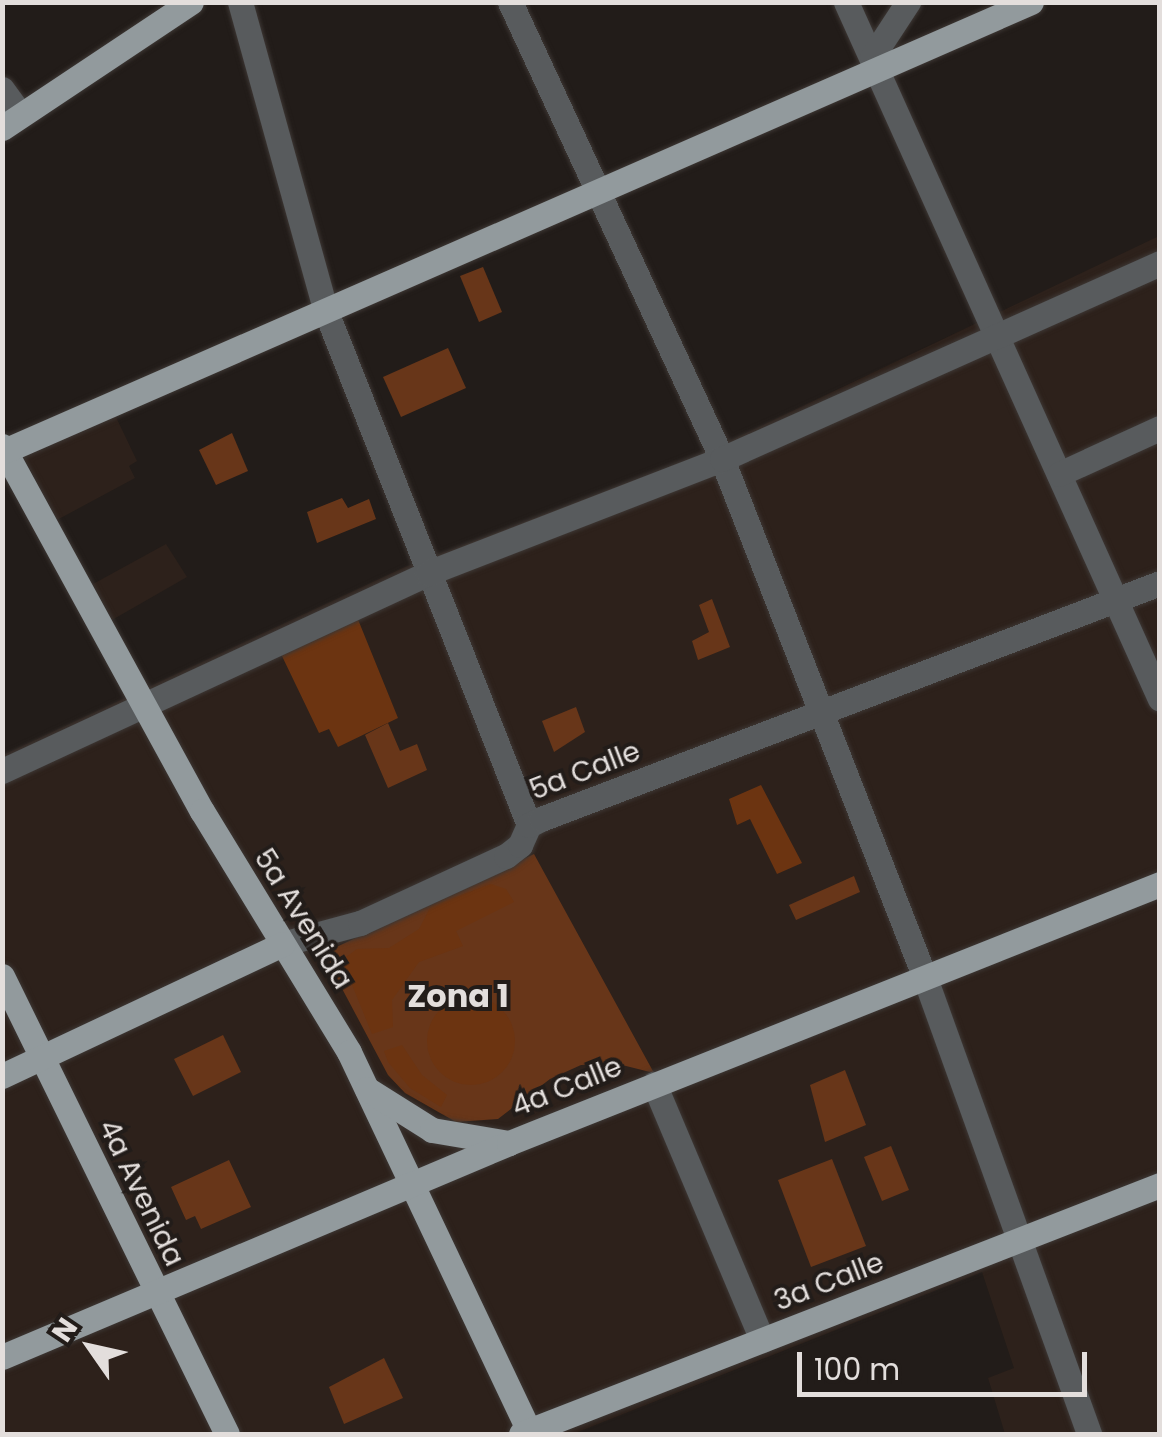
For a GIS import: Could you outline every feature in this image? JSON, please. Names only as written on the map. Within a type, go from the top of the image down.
[{"type":"main road","points":[[11,121],[191,2]]},
{"type":"main road","points":[[3,450],[324,308],[601,193],[876,65],[1031,2]]},
{"type":"main road","name":"5a Avenida","points":[[3,450],[143,703],[366,1088],[526,1433]]},
{"type":"main road","name":"4a Calle","points":[[2,1357],[158,1295],[508,1143],[1160,884]]},
{"type":"main road","name":"5a Calle","points":[[2,1076],[282,944]]},
{"type":"main road","name":"4a Avenida","points":[[2,976],[227,1434]]},
{"type":"main road","points":[[366,1088],[432,1130],[508,1143]]},
{"type":"main road","name":"3a Calle","points":[[526,1433],[1160,1185]]},
{"type":"street","points":[[240,2],[324,308],[529,825]]},
{"type":"street","points":[[510,2],[722,459],[925,978],[1089,1434]]},
{"type":"street","points":[[846,2],[1160,698]]},
{"type":"street","points":[[876,65],[908,2]]},
{"type":"street","points":[[2,89],[11,121]]},
{"type":"street","points":[[2,771],[428,574],[722,459],[1160,263]]},
{"type":"street","points":[[1059,474],[1160,428]]},
{"type":"street","name":"5a Calle","points":[[282,944],[360,923],[506,856],[520,845],[529,825],[1160,583]]},
{"type":"street","points":[[654,1084],[762,1340]]},
{"type":"shaded area","points":[[1159,236],[1159,1434],[1005,1434],[988,1378],[1014,1368],[982,1272],[573,1434],[3,1434],[3,755],[405,567],[700,455]]},
{"type":"shaded area","points":[[483,267],[502,312],[479,322],[460,276]]},
{"type":"shaded area","points":[[448,348],[466,388],[401,417],[383,377]]},
{"type":"shaded area","points":[[115,415],[137,461],[129,466],[135,478],[57,520],[23,456]]},
{"type":"shaded area","points":[[232,433],[248,471],[216,485],[199,450]]},
{"type":"shaded area","points":[[342,498],[348,508],[369,499],[376,519],[317,543],[307,512]]},
{"type":"shaded area","points":[[166,544],[187,577],[112,620],[93,584]]},
{"type":"shaded area","points":[[712,599],[730,647],[698,660],[692,641],[709,632],[699,605]]},
{"type":"shaded area","points":[[357,617],[398,718],[338,747],[329,729],[319,733],[281,654]]},
{"type":"shaded area","points":[[576,707],[585,732],[554,752],[542,721]]},
{"type":"shaded area","points":[[388,723],[400,751],[417,744],[427,770],[388,788],[365,735]]},
{"type":"shaded area","points":[[761,785],[802,863],[777,874],[750,819],[737,825],[729,799]]},
{"type":"shaded area","points":[[534,854],[654,1073],[614,1063],[581,1065],[550,1079],[498,1119],[456,1122],[405,1093],[388,1075],[330,966],[330,950]]},
{"type":"shaded area","points":[[854,876],[860,892],[796,920],[789,905]]},
{"type":"shaded area","points":[[491,884],[506,889],[514,902],[456,931],[463,946],[419,962],[392,1000],[393,1027],[372,1034],[342,960],[357,949],[389,948],[419,929],[431,906]]},
{"type":"shaded area","points":[[471,997],[488,1000],[502,1010],[512,1024],[512,1058],[502,1072],[488,1082],[471,1085],[454,1082],[440,1072],[430,1058],[427,1041],[430,1024],[440,1010],[454,1000]]},
{"type":"shaded area","points":[[223,1035],[241,1072],[193,1096],[174,1059]]},
{"type":"shaded area","points":[[402,1045],[422,1075],[447,1095],[441,1107],[410,1088],[388,1062],[384,1051]]},
{"type":"shaded area","points":[[845,1070],[866,1125],[825,1142],[810,1085]]},
{"type":"shaded area","points":[[891,1146],[909,1190],[882,1201],[864,1157]]},
{"type":"shaded area","points":[[832,1159],[866,1246],[811,1267],[778,1180]]},
{"type":"shaded area","points":[[229,1160],[251,1207],[201,1229],[195,1216],[186,1220],[171,1187]]},
{"type":"shaded area","points":[[384,1358],[403,1398],[344,1424],[329,1387]]},
{"type":"district","name":"Zona 1","points":[[458,996]]}]
